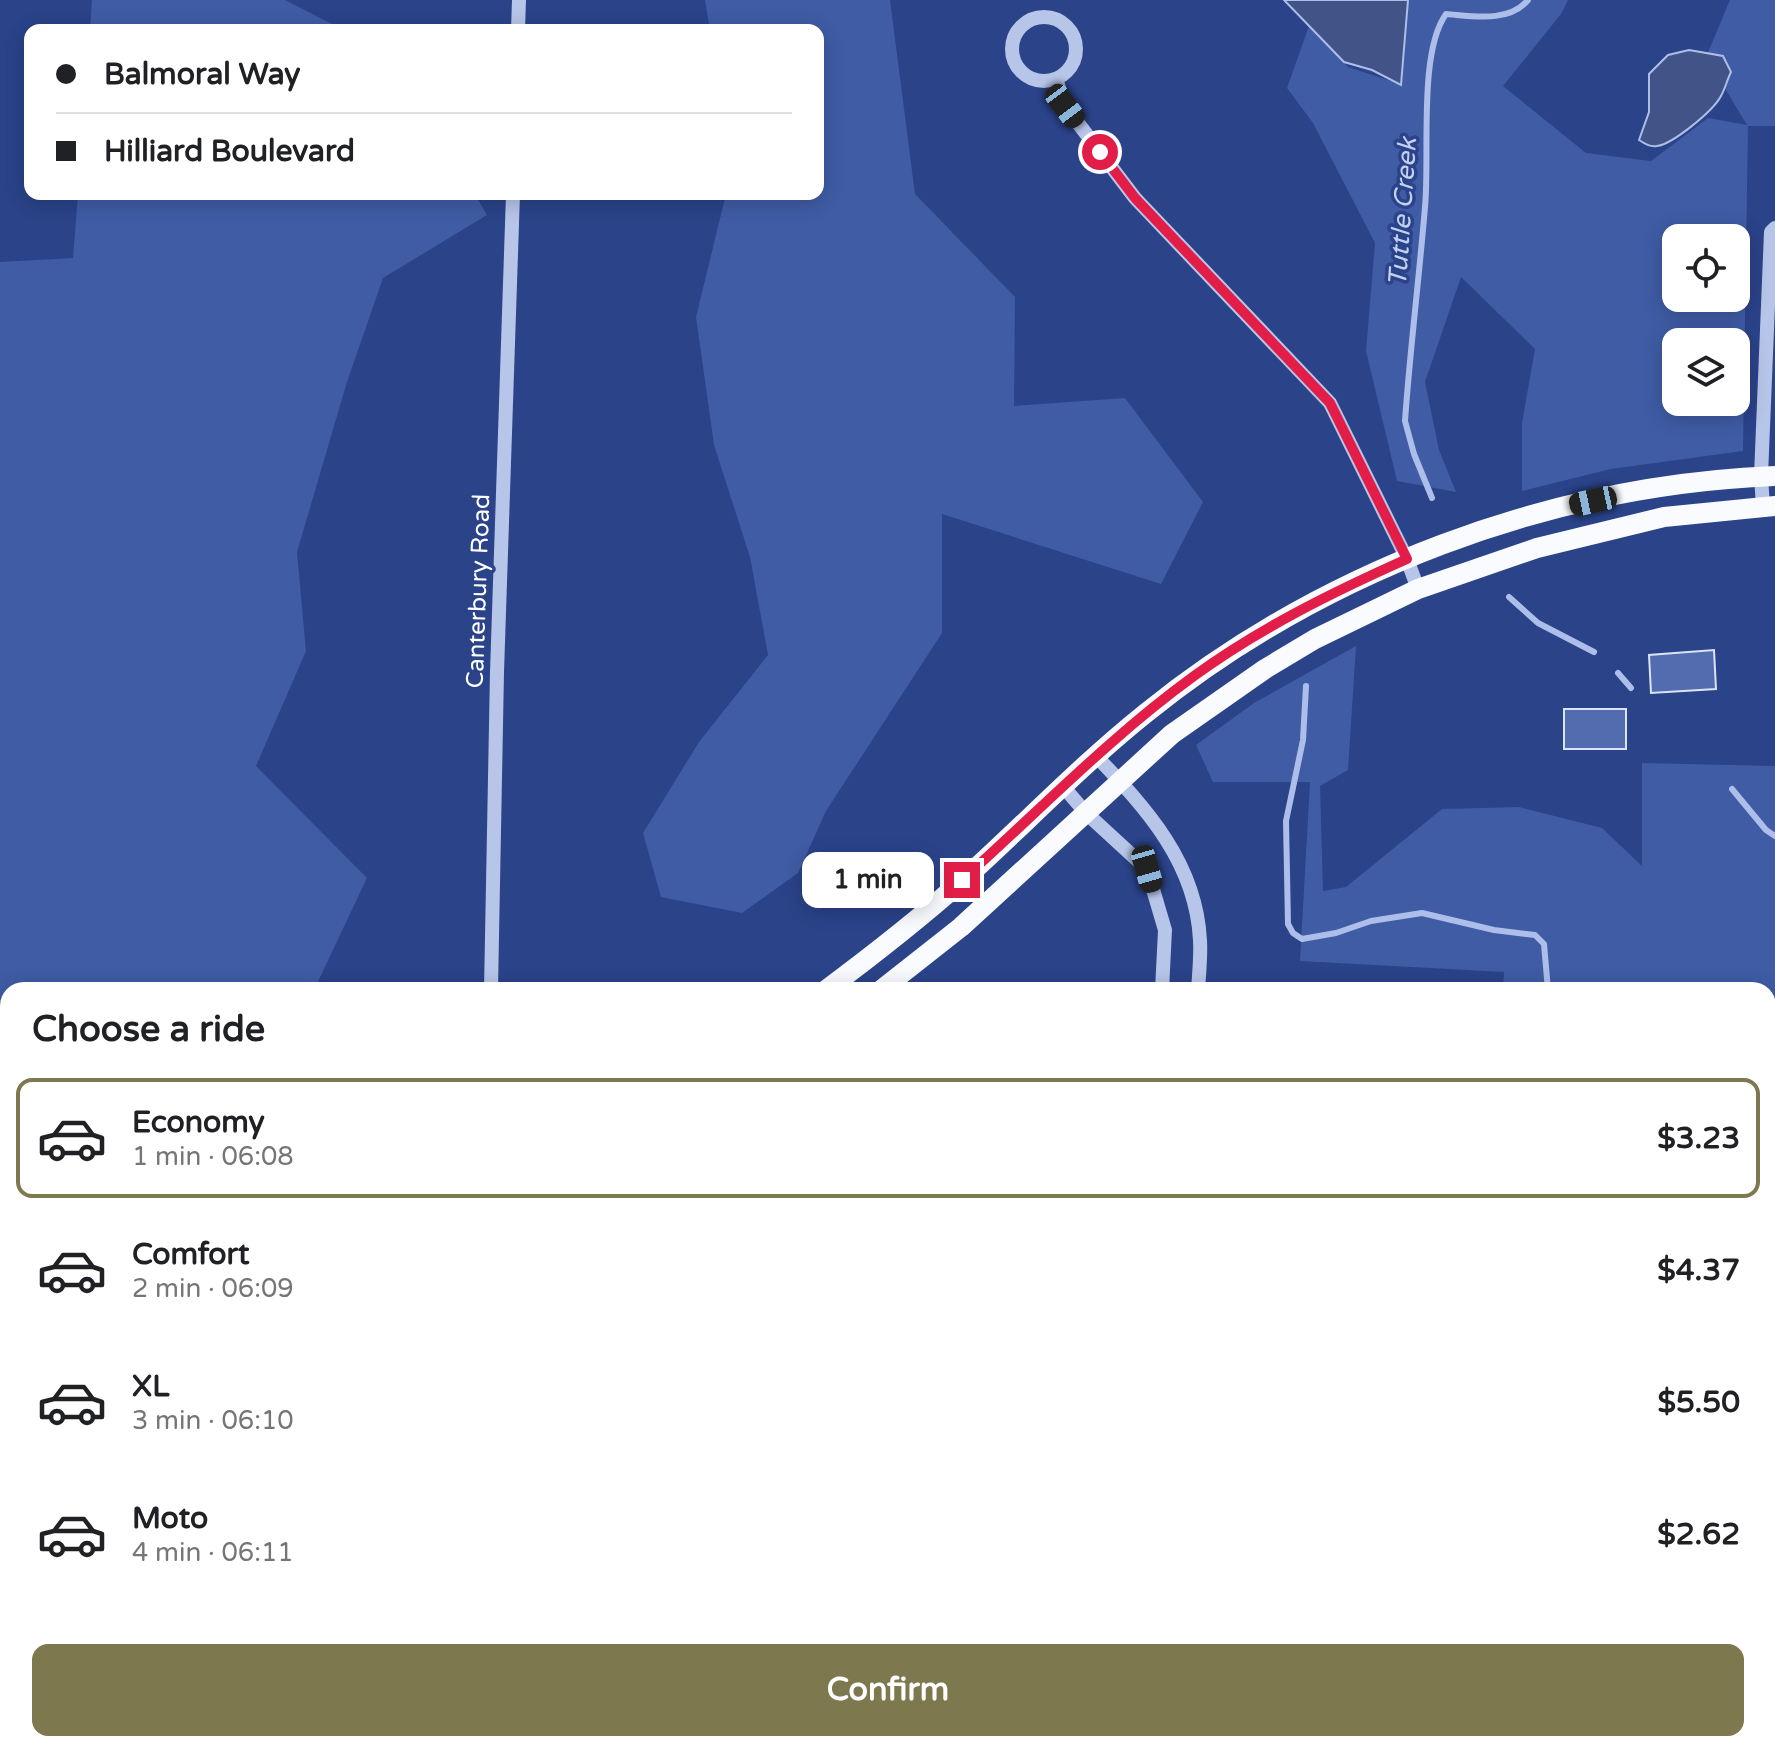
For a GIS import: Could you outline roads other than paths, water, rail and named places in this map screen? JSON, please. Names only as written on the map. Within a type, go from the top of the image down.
[{"type":"main road","points":[[836,982],[932,907],[1017,831],[1062,785],[1196,675],[1298,611],[1459,538],[1569,506],[1639,491],[1768,476]]},
{"type":"main road","points":[[891,982],[961,927],[1172,734],[1265,669],[1315,639],[1418,589],[1471,569],[1664,517],[1769,507]]},
{"type":"street","points":[[518,24],[519,0]]},
{"type":"street","points":[[1038,17],[1052,18],[1065,24],[1073,35],[1076,49],[1073,63],[1065,74],[1056,79],[1046,81],[1026,76],[1017,68],[1011,45],[1016,32],[1025,22],[1038,17]]},
{"type":"street","points":[[1056,79],[1065,106],[1135,198],[1330,403],[1407,559],[1418,589]]},
{"type":"street","name":"Canterbury Road","points":[[491,982],[497,672],[513,200]]},
{"type":"street","points":[[1769,507],[1771,232],[1775,228]]},
{"type":"street","points":[[1096,756],[1170,843],[1189,887],[1200,939],[1198,982]]},
{"type":"street","points":[[1062,785],[1085,812],[1147,869],[1165,930],[1162,982]]},
{"type":"waterway","name":"Tuttle Creek","points":[[1432,498],[1414,454],[1405,421],[1425,207],[1428,79],[1432,53],[1437,31],[1446,14],[1501,15],[1528,0]]},
{"type":"waterway","points":[[1509,597],[1538,623],[1594,652]]},
{"type":"waterway","points":[[1618,673],[1631,688]]},
{"type":"waterway","name":"Tuttle Creek","points":[[1306,686],[1303,740],[1286,821],[1288,924],[1293,933],[1302,939],[1336,933],[1371,921],[1422,913],[1494,930],[1535,935],[1544,944],[1547,982]]},
{"type":"waterway","points":[[1732,789],[1766,830],[1775,836]]}]
